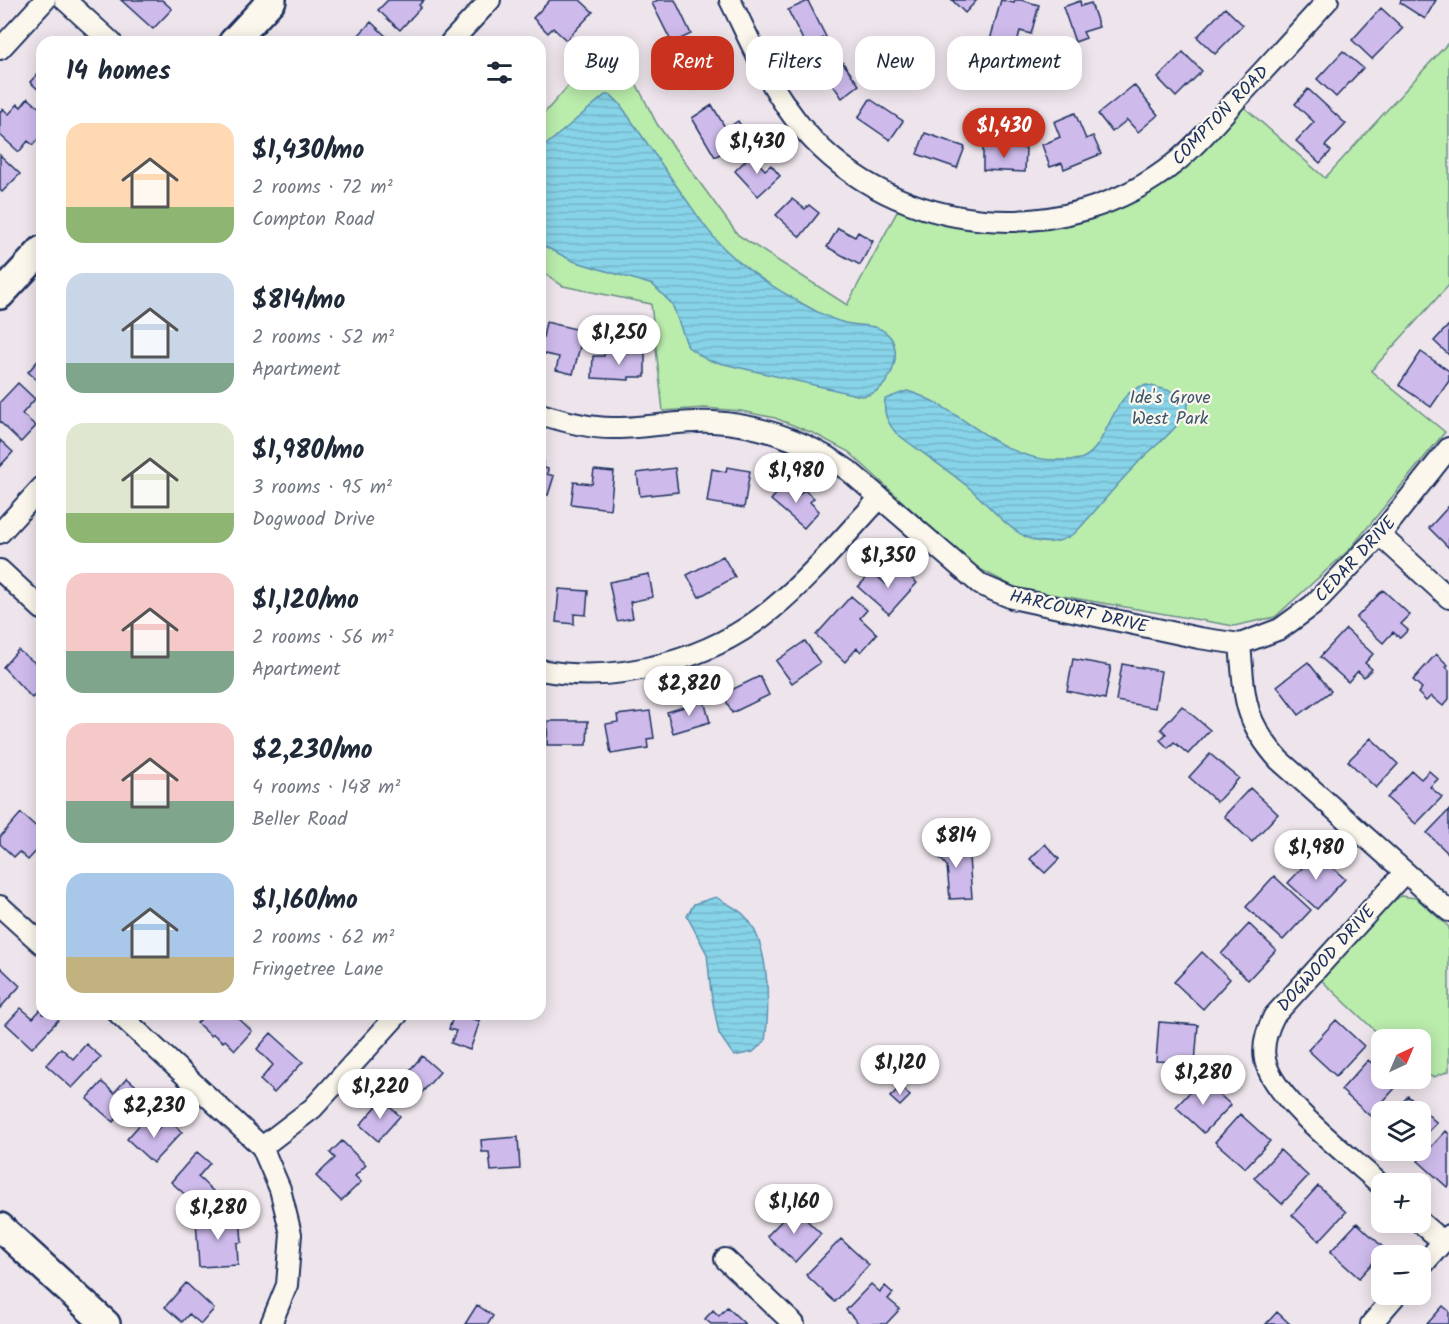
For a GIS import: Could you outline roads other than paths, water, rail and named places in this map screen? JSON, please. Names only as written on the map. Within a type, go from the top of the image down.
[{"type":"main road","points":[[239,36],[272,0]]},
{"type":"main road","points":[[0,295],[36,256]]},
{"type":"main road","points":[[0,1227],[106,1324]]},
{"type":"street","points":[[0,49],[45,0]]},
{"type":"street","points":[[65,0],[104,36]]},
{"type":"street","points":[[457,36],[490,0]]},
{"type":"street","name":"COMPTON ROAD","points":[[730,0],[783,102],[804,130],[828,154],[867,183],[913,206],[963,219],[1008,223],[1071,214],[1106,203],[1144,184],[1176,162],[1204,136],[1328,0]]},
{"type":"street","name":"HARCOURT DRIVE","points":[[546,416],[565,422],[614,429],[711,422],[761,429],[800,442],[832,459],[981,585],[1012,598],[1199,638],[1240,644]]},
{"type":"street","name":"CEDAR DRIVE","points":[[1240,644],[1263,638],[1297,620],[1380,535],[1449,448]]},
{"type":"street","points":[[0,533],[36,494]]},
{"type":"street","points":[[546,671],[591,675],[648,667],[717,644],[770,611],[794,590],[880,498]]},
{"type":"street","points":[[1380,535],[1449,598]]},
{"type":"street","points":[[0,570],[36,603]]},
{"type":"street","points":[[1240,644],[1247,708],[1256,732],[1279,760],[1449,911]]},
{"type":"street","name":"DOGWOOD DRIVE","points":[[1371,1175],[1276,1084],[1267,1067],[1264,1045],[1267,1029],[1275,1016],[1405,872]]},
{"type":"street","points":[[0,906],[36,939]]},
{"type":"street","points":[[125,1020],[262,1147],[280,1189],[291,1234],[287,1285],[271,1324]]},
{"type":"street","points":[[262,1147],[313,1108],[393,1020]]},
{"type":"street","points":[[1431,1229],[1446,1239],[1431,1256]]},
{"type":"street","points":[[725,1260],[794,1324]]},
{"type":"street","points":[[1371,1324],[1387,1305]]},
{"type":"water","points":[[605,95],[611,95],[620,104],[702,223],[735,258],[750,271],[817,312],[838,321],[876,327],[891,338],[895,356],[894,366],[885,383],[878,390],[861,396],[707,360],[688,347],[672,304],[653,285],[573,261],[546,247],[546,145]]},
{"type":"water","points":[[1147,385],[1178,393],[1189,402],[1185,412],[1173,430],[1142,458],[1075,533],[1059,541],[1043,542],[1029,538],[1015,530],[967,486],[896,433],[885,413],[885,399],[907,391],[927,398],[999,443],[1018,452],[1038,458],[1074,460],[1083,458],[1092,452],[1125,397],[1135,389]]},
{"type":"water","points":[[716,897],[741,912],[753,926],[759,941],[766,975],[765,1041],[753,1052],[734,1056],[719,1034],[711,993],[707,954],[687,916],[694,904]]},
{"type":"park label","name":"Ide's Grove West Park","points":[[1170,407]]}]
